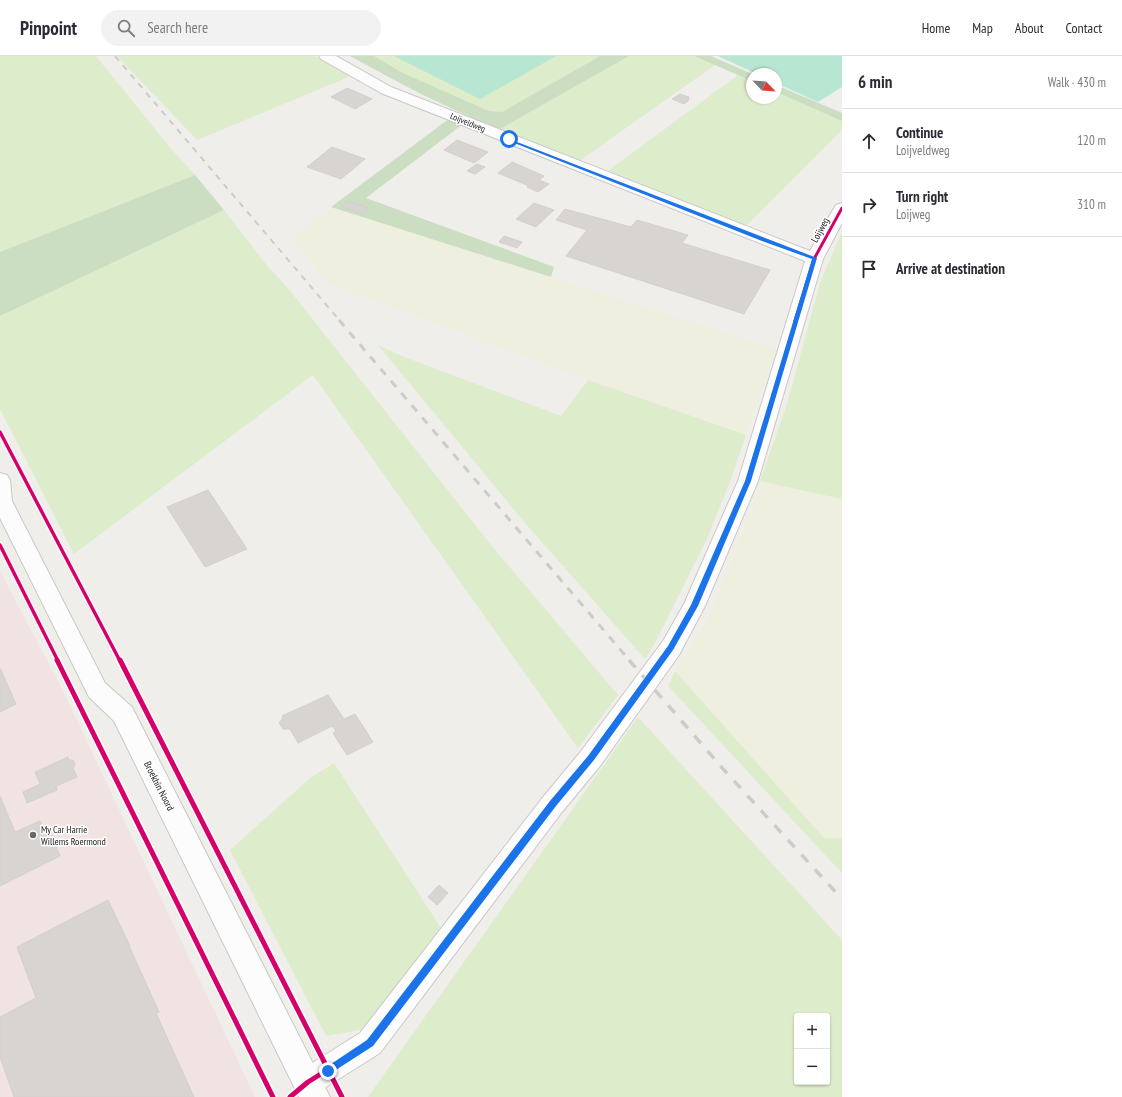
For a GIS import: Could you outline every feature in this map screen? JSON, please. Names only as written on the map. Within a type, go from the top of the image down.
[{"type":"street","name":"Loijveldweg","points":[[326,56],[386,90],[763,240],[814,258]]},
{"type":"street","name":"Loijweg","points":[[311,1090],[370,1043],[548,810],[591,758],[670,648],[694,606],[748,481],[814,258],[842,208]]},
{"type":"street","name":"Broekhin Noord","points":[[0,480],[2,501],[97,690],[123,714],[311,1090]]},
{"type":"shaded area","points":[[0,571],[64,693],[255,1097],[0,1097]]},
{"type":"green space","points":[[0,56],[96,56],[172,150],[195,175],[0,252]]},
{"type":"green space","points":[[117,56],[315,56],[351,76],[197,140]]},
{"type":"green space","points":[[350,56],[374,56],[403,73],[489,111],[502,112],[600,56],[629,56],[500,129],[424,95]]},
{"type":"green space","points":[[374,56],[600,56],[502,112],[489,111],[403,73]]},
{"type":"green space","points":[[394,56],[556,56],[480,99]]},
{"type":"green space","points":[[629,56],[694,56],[715,65],[578,162],[500,129]]},
{"type":"green space","points":[[694,56],[711,56],[746,71],[746,78]]},
{"type":"green space","points":[[718,56],[842,56],[842,87],[818,102],[782,86],[782,68],[746,69]]},
{"type":"green space","points":[[738,75],[746,78],[746,104],[782,104],[782,95],[842,121],[842,130],[744,228],[605,173]]},
{"type":"green space","points":[[782,88],[842,113],[842,121],[782,95]]},
{"type":"green space","points":[[450,118],[463,124],[366,198],[554,267],[551,277],[331,207]]},
{"type":"green space","points":[[195,175],[224,210],[0,316],[0,252]]},
{"type":"green space","points":[[331,207],[776,349],[746,435],[588,380],[328,283],[292,238]]},
{"type":"green space","points":[[224,210],[269,268],[288,288],[491,545],[618,695],[578,748],[313,375],[74,554],[0,409],[0,316]]},
{"type":"green space","points":[[842,232],[842,499],[760,481],[786,407],[821,280]]},
{"type":"green space","points":[[378,345],[402,356],[561,416],[588,380],[746,435],[731,479],[706,541],[654,645],[645,659],[525,523]]},
{"type":"green space","points":[[760,481],[842,499],[842,838],[824,838],[675,671],[709,617],[756,498]]},
{"type":"green space","points":[[675,671],[824,838],[842,838],[842,873],[668,686]]},
{"type":"green space","points":[[638,717],[842,940],[842,1097],[368,1097]]},
{"type":"green space","points":[[334,763],[443,931],[366,1029],[326,1036],[230,850],[310,778]]},
{"type":"building","points":[[347,88],[372,99],[355,109],[331,97]]},
{"type":"building","points":[[680,94],[689,97],[688,101],[684,104],[672,99]]},
{"type":"building","points":[[457,140],[488,152],[474,163],[444,150]]},
{"type":"building","points":[[332,147],[365,159],[341,179],[307,167]]},
{"type":"building","points":[[512,162],[544,176],[539,180],[549,184],[538,192],[527,187],[529,186],[498,173]]},
{"type":"building","points":[[477,164],[485,167],[475,174],[467,171]]},
{"type":"building","points":[[347,201],[368,208],[362,214],[342,207]]},
{"type":"building","points":[[534,203],[554,210],[536,227],[516,219]]},
{"type":"building","points":[[565,209],[631,227],[637,220],[688,235],[682,243],[770,270],[744,314],[566,256],[587,230],[556,220]]},
{"type":"building","points":[[504,236],[522,242],[517,248],[499,242]]},
{"type":"building","points":[[208,490],[247,549],[205,567],[167,507]]},
{"type":"building","points":[[0,668],[16,704],[0,712]]},
{"type":"building","points":[[328,695],[344,719],[355,714],[373,742],[347,755],[333,733],[336,731],[332,726],[298,743],[290,729],[283,729],[279,723],[283,718],[282,716]]},
{"type":"building","points":[[68,757],[69,760],[73,760],[75,765],[73,768],[77,777],[56,786],[57,790],[27,803],[23,792],[40,784],[35,772]]},
{"type":"building","points":[[0,796],[15,832],[40,821],[47,837],[51,835],[60,856],[0,886]]},
{"type":"building","points":[[439,885],[448,893],[437,905],[428,897]]},
{"type":"building","points":[[108,900],[159,1012],[156,1013],[194,1097],[14,1097],[0,1057],[0,1017],[36,998],[17,947]]},
{"type":"railway","points":[[115,56],[340,321]]},
{"type":"railway","points":[[339,320],[630,661]]},
{"type":"railway","points":[[629,660],[724,770],[842,899]]},
{"type":"cycle path","points":[[290,1097],[308,1082],[370,1043],[553,804],[591,758],[671,648],[694,606],[748,481],[814,259],[842,208]]},
{"type":"cycle path","points":[[0,432],[72,567],[342,1097]]},
{"type":"cycle path","points":[[0,545],[273,1097]]},
{"type":"place","name":"My Car Harrie Willems Roermond","points":[[33,835]]},
{"type":"route","points":[[328,1071],[370,1043],[553,804],[591,758],[670,648],[694,606],[748,481],[814,258],[763,240],[509,139]]}]
